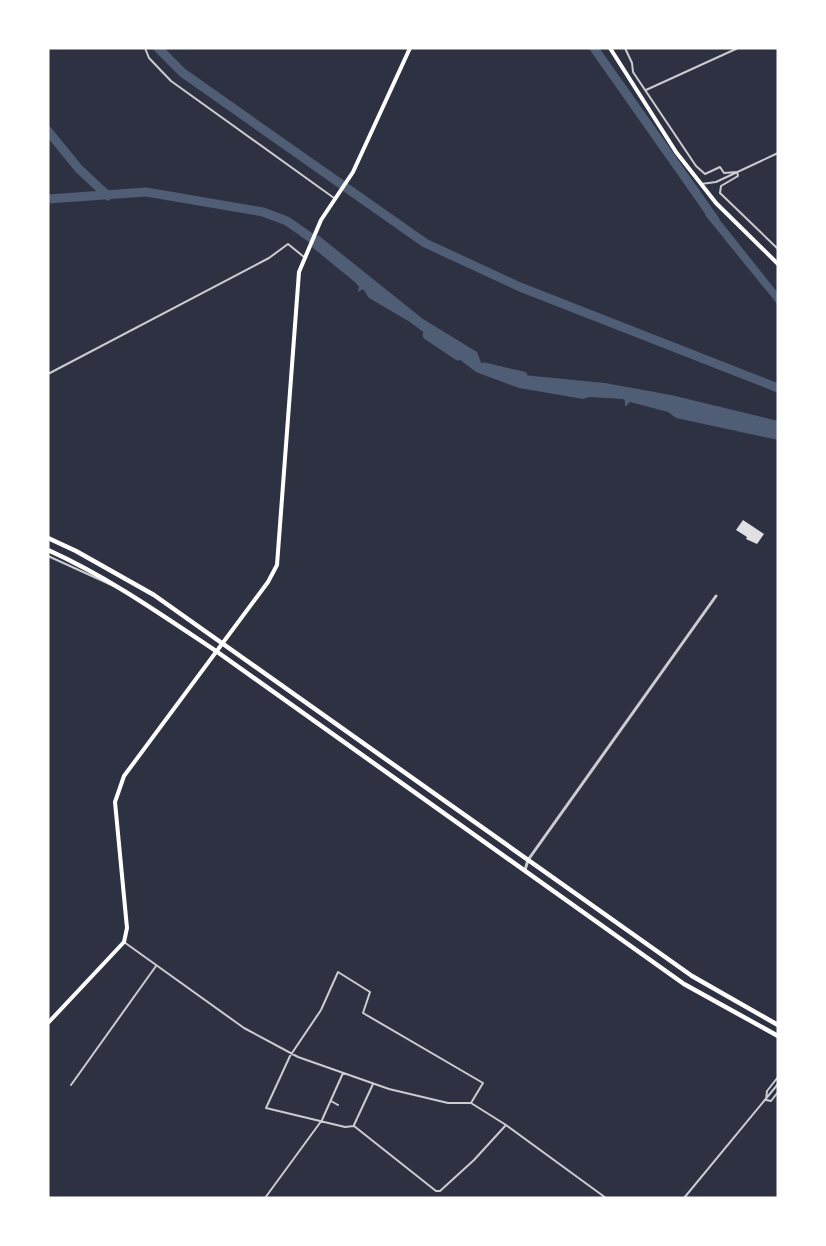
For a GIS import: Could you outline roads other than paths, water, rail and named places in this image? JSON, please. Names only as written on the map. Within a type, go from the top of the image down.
[{"type":"highway","points":[[48,538],[144,589],[692,976],[778,1025]]},
{"type":"highway","points":[[48,550],[120,588],[216,651],[684,984],[778,1036]]},
{"type":"main road","points":[[48,1023],[124,942],[127,928],[115,823],[115,802],[124,776],[268,582],[279,560],[299,272],[316,231],[334,198],[352,172],[410,48]]},
{"type":"main road","points":[[610,48],[656,122],[701,184],[716,203],[778,264]]},
{"type":"street","points":[[145,48],[149,58],[171,81],[334,198]]},
{"type":"street","points":[[625,48],[633,63],[633,72],[682,147],[705,174],[720,167],[724,173],[737,172]]},
{"type":"street","points":[[646,90],[738,48]]},
{"type":"street","points":[[701,184],[716,182],[778,153]]},
{"type":"street","points":[[737,172],[738,176],[721,186],[720,193],[778,249]]},
{"type":"street","points":[[48,374],[268,258],[288,244],[305,255]]},
{"type":"street","points":[[48,556],[110,586],[120,588]]},
{"type":"street","points":[[525,870],[528,861],[585,779],[716,596]]},
{"type":"street","points":[[124,942],[244,1028],[293,1053],[373,1084],[448,1103],[471,1103],[507,1125],[606,1198]]},
{"type":"street","points":[[71,1085],[156,966]]},
{"type":"street","points":[[471,1103],[483,1083],[363,1013],[370,992],[338,972],[321,1010],[293,1053],[266,1108],[345,1127],[354,1126],[436,1191],[440,1191],[474,1160],[507,1125]]},
{"type":"street","points":[[265,1198],[322,1120],[343,1073]]},
{"type":"street","points":[[766,1100],[767,1091],[778,1077]]},
{"type":"street","points":[[354,1126],[373,1084]]},
{"type":"street","points":[[684,1198],[778,1084]]},
{"type":"street","points":[[766,1100],[771,1101],[778,1092]]},
{"type":"street","points":[[331,1101],[339,1105]]},
{"type":"water","points":[[711,209],[778,293],[778,305],[705,215]]},
{"type":"water","points":[[318,235],[423,319],[477,352],[482,365],[504,373],[605,383],[671,395],[778,421],[778,440],[676,418],[668,412],[630,402],[625,407],[623,399],[589,397],[583,399],[519,388],[476,372],[410,322],[369,298],[363,289],[358,292],[359,287],[356,283],[312,247]]},
{"type":"waterway","points":[[158,48],[183,73],[425,243],[520,287],[778,388]]},
{"type":"waterway","points":[[594,48],[715,220]]},
{"type":"waterway","points":[[48,131],[79,169],[108,196]]},
{"type":"waterway","points":[[48,199],[146,192],[263,212],[287,221],[321,245]]},
{"type":"waterway","points":[[427,335],[458,356]]},
{"type":"waterway","points":[[484,367],[523,376]]}]
